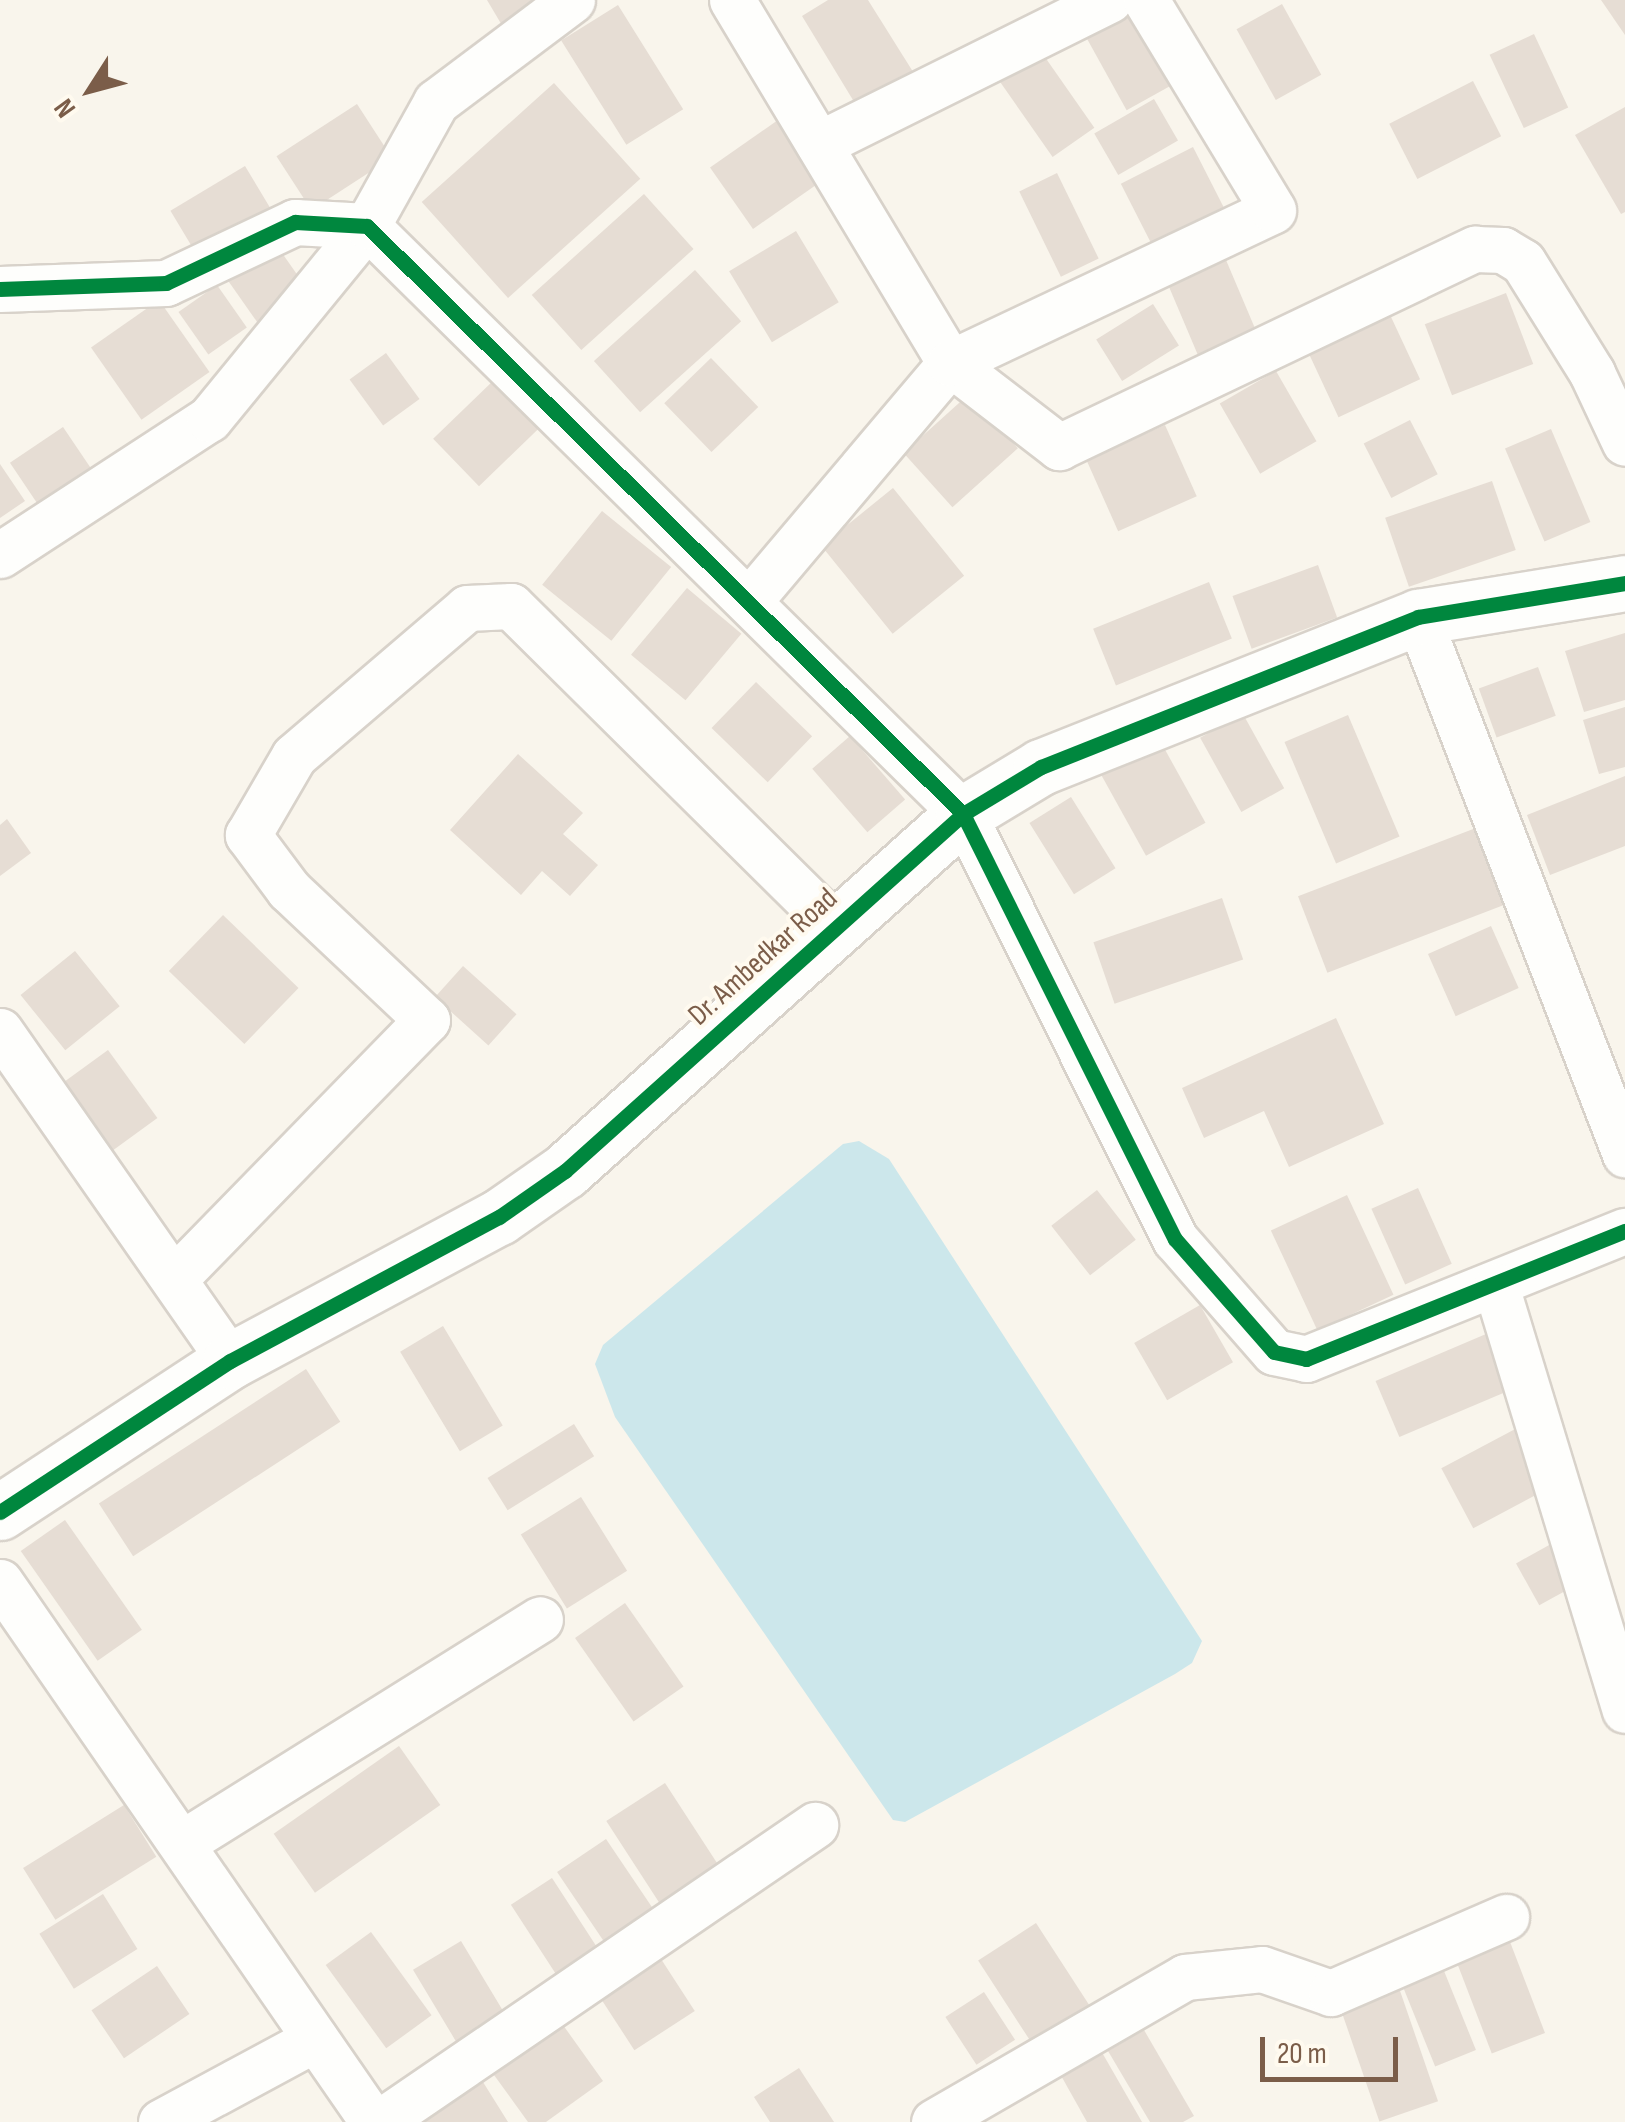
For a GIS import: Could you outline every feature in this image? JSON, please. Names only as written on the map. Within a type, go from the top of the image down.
[{"type":"street","points":[[0,555],[209,419],[368,226],[436,102],[572,0]]},
{"type":"street","points":[[732,0],[950,364],[1059,447],[1475,249],[1503,250],[1523,262],[1592,373],[1625,443]]},
{"type":"street","points":[[819,144],[1109,0]]},
{"type":"street","points":[[749,601],[950,364],[1274,210],[1146,0]]},
{"type":"street","points":[[0,289],[166,283],[295,222],[368,226],[963,814],[1175,1238],[1274,1352],[1306,1359],[1496,1286],[1625,1231]]},
{"type":"street","name":"Dr. Ambedkar Road","points":[[0,1512],[230,1362],[499,1217],[565,1171],[963,814],[1041,768],[1418,617],[1625,583]]},
{"type":"street","points":[[174,1279],[428,1020],[289,890],[248,835],[294,756],[467,608],[511,606],[836,928]]},
{"type":"street","points":[[1418,617],[1625,1154]]},
{"type":"street","points":[[0,1032],[230,1362]]},
{"type":"street","points":[[1496,1286],[1625,1710]]},
{"type":"street","points":[[0,1582],[314,2040],[376,2122],[815,1824]]},
{"type":"street","points":[[182,1843],[540,1620]]},
{"type":"street","points":[[934,2122],[1185,1977],[1262,1969],[1331,1993],[1506,1918]]},
{"type":"street","points":[[161,2122],[314,2040]]},
{"type":"water","points":[[859,1141],[889,1159],[1202,1641],[1192,1663],[1175,1674],[905,1822],[893,1820],[615,1417],[595,1364],[603,1345],[843,1144]]},
{"type":"building","points":[[487,0],[549,0],[503,27]]},
{"type":"building","points":[[828,0],[868,0],[915,75],[859,110],[802,16]]},
{"type":"building","points":[[1601,0],[1625,0],[1625,35]]},
{"type":"building","points":[[1282,4],[1321,75],[1276,100],[1237,29]]},
{"type":"building","points":[[618,5],[683,109],[626,145],[561,41]]},
{"type":"building","points":[[1134,10],[1175,83],[1127,110],[1086,37]]},
{"type":"building","points":[[1534,34],[1568,107],[1524,128],[1490,55]]},
{"type":"building","points":[[1033,40],[1094,128],[1053,157],[991,69]]},
{"type":"building","points":[[1473,81],[1501,136],[1417,179],[1389,124]]},
{"type":"building","points":[[554,83],[640,179],[508,298],[422,202]]},
{"type":"building","points":[[1154,99],[1178,141],[1118,175],[1094,134]]},
{"type":"building","points":[[357,104],[392,158],[311,210],[276,156]]},
{"type":"building","points":[[1625,107],[1625,212],[1621,214],[1575,135]]},
{"type":"building","points":[[778,120],[821,181],[753,229],[710,168]]},
{"type":"building","points":[[1193,147],[1228,215],[1155,251],[1121,184]]},
{"type":"building","points":[[245,166],[274,214],[199,259],[170,211]]},
{"type":"building","points":[[1057,173],[1099,258],[1061,277],[1019,191]]},
{"type":"building","points":[[644,194],[694,249],[581,350],[532,295]]},
{"type":"building","points":[[796,231],[839,302],[772,342],[729,271]]},
{"type":"building","points":[[275,243],[307,289],[258,323],[226,277]]},
{"type":"building","points":[[1226,260],[1261,342],[1203,367],[1168,285]]},
{"type":"building","points":[[695,270],[741,321],[640,412],[594,361]]},
{"type":"building","points":[[217,285],[247,328],[208,355],[178,312]]},
{"type":"building","points":[[1506,293],[1533,364],[1452,395],[1425,324]]},
{"type":"building","points":[[159,300],[209,372],[141,420],[91,348]]},
{"type":"building","points":[[1153,304],[1179,346],[1122,381],[1096,340]]},
{"type":"building","points":[[1385,304],[1420,379],[1339,417],[1303,342]]},
{"type":"building","points":[[386,353],[420,399],[383,426],[350,379]]},
{"type":"building","points":[[711,358],[758,407],[711,452],[664,403]]},
{"type":"building","points":[[1276,371],[1316,441],[1260,474],[1220,404]]},
{"type":"building","points":[[495,379],[541,426],[479,486],[433,439]]},
{"type":"building","points":[[969,394],[1018,448],[952,507],[904,453]]},
{"type":"building","points":[[1410,420],[1438,474],[1391,498],[1364,444]]},
{"type":"building","points":[[1165,425],[1197,496],[1118,531],[1086,460]]},
{"type":"building","points":[[63,427],[92,470],[39,506],[10,463]]},
{"type":"building","points":[[1551,429],[1590,522],[1544,542],[1505,449]]},
{"type":"building","points":[[0,464],[25,501],[0,518]]},
{"type":"building","points":[[1492,481],[1516,550],[1409,587],[1385,518]]},
{"type":"building","points":[[893,488],[964,576],[893,634],[822,546]]},
{"type":"building","points":[[602,511],[671,567],[611,641],[542,585]]},
{"type":"building","points":[[1318,565],[1337,618],[1252,649],[1232,596]]},
{"type":"building","points":[[1209,582],[1232,639],[1116,685],[1093,629]]},
{"type":"building","points":[[687,588],[741,634],[685,700],[631,655]]},
{"type":"building","points":[[1625,633],[1625,700],[1584,712],[1565,651]]},
{"type":"building","points":[[1538,667],[1556,716],[1497,737],[1479,689]]},
{"type":"building","points":[[756,682],[812,736],[768,782],[712,728]]},
{"type":"building","points":[[1625,707],[1625,767],[1599,774],[1583,720]]},
{"type":"building","points":[[1243,714],[1284,788],[1241,812],[1200,738]]},
{"type":"building","points":[[1348,715],[1400,837],[1336,863],[1284,742]]},
{"type":"building","points":[[850,736],[905,799],[867,832],[812,769]]},
{"type":"building","points":[[1158,737],[1206,823],[1146,856],[1099,770]]},
{"type":"building","points":[[518,754],[583,813],[563,834],[598,865],[570,896],[542,871],[521,895],[450,830]]},
{"type":"building","points":[[1625,776],[1625,846],[1550,875],[1527,815]]},
{"type":"building","points":[[1071,797],[1116,868],[1074,894],[1029,823]]},
{"type":"building","points":[[7,819],[31,853],[0,876],[0,825]]},
{"type":"building","points":[[1481,826],[1510,903],[1327,973],[1298,896]]},
{"type":"building","points":[[1222,898],[1243,959],[1115,1004],[1093,942]]},
{"type":"building","points":[[223,915],[299,988],[244,1044],[169,971]]},
{"type":"building","points":[[1491,926],[1519,988],[1456,1016],[1428,954]]},
{"type":"building","points":[[75,951],[120,1006],[65,1050],[21,995]]},
{"type":"building","points":[[463,966],[517,1014],[488,1045],[435,997]]},
{"type":"building","points":[[1336,1018],[1384,1124],[1289,1167],[1264,1111],[1204,1138],[1182,1088]]},
{"type":"building","points":[[108,1050],[157,1118],[107,1154],[58,1086]]},
{"type":"building","points":[[1418,1188],[1452,1264],[1405,1285],[1371,1209]]},
{"type":"building","points":[[1097,1190],[1136,1240],[1090,1275],[1051,1226]]},
{"type":"building","points":[[1347,1195],[1393,1295],[1317,1330],[1271,1230]]},
{"type":"building","points":[[1200,1305],[1233,1362],[1167,1400],[1134,1343]]},
{"type":"building","points":[[443,1326],[503,1425],[460,1451],[400,1352]]},
{"type":"building","points":[[1486,1334],[1510,1390],[1399,1437],[1376,1381]]},
{"type":"building","points":[[306,1369],[340,1422],[133,1556],[99,1504]]},
{"type":"building","points":[[574,1424],[594,1456],[508,1510],[487,1478]]},
{"type":"building","points":[[1519,1427],[1551,1487],[1473,1528],[1441,1468]]},
{"type":"building","points":[[581,1497],[627,1571],[567,1608],[521,1535]]},
{"type":"building","points":[[65,1520],[142,1630],[98,1661],[21,1551]]},
{"type":"building","points":[[1551,1544],[1574,1586],[1539,1605],[1516,1563]]},
{"type":"building","points":[[625,1603],[684,1687],[634,1722],[575,1638]]},
{"type":"building","points":[[399,1746],[440,1805],[315,1893],[274,1834]]},
{"type":"building","points":[[665,1783],[725,1876],[667,1914],[606,1821]]},
{"type":"building","points":[[124,1805],[156,1857],[55,1920],[23,1868]]},
{"type":"building","points":[[606,1839],[657,1915],[609,1948],[557,1872]]},
{"type":"building","points":[[552,1878],[597,1947],[556,1973],[511,1905]]},
{"type":"building","points":[[103,1894],[137,1949],[74,1989],[39,1934]]},
{"type":"building","points":[[1036,1923],[1089,2005],[1032,2043],[978,1961]]},
{"type":"building","points":[[371,1932],[432,2015],[386,2048],[326,1965]]},
{"type":"building","points":[[1507,1934],[1545,2033],[1492,2053],[1454,1954]]},
{"type":"building","points":[[461,1941],[509,2022],[461,2050],[413,1970]]},
{"type":"building","points":[[661,1959],[695,2011],[634,2050],[601,1998]]},
{"type":"building","points":[[1440,1961],[1476,2050],[1435,2066],[1399,1977]]},
{"type":"building","points":[[157,1966],[189,2014],[124,2058],[92,2010]]},
{"type":"building","points":[[1398,1985],[1438,2101],[1379,2121],[1339,2005]]},
{"type":"building","points":[[984,1992],[1015,2040],[976,2065],[945,2017]]},
{"type":"building","points":[[563,2025],[603,2081],[546,2122],[528,2122],[494,2075]]},
{"type":"building","points":[[1144,2030],[1194,2116],[1183,2122],[1150,2122],[1108,2051]]},
{"type":"building","points":[[1100,2049],[1142,2122],[1087,2122],[1059,2072]]},
{"type":"building","points":[[799,2068],[834,2122],[770,2122],[754,2097]]},
{"type":"building","points":[[483,2082],[508,2122],[419,2122]]},
{"type":"cycle path","points":[[0,289],[166,283],[295,222],[367,226],[963,814],[1175,1239],[1274,1352],[1306,1359],[1625,1231]]},
{"type":"cycle path","points":[[0,1512],[230,1361],[499,1217],[565,1171],[963,814],[1041,767],[1418,617],[1625,583]]}]
